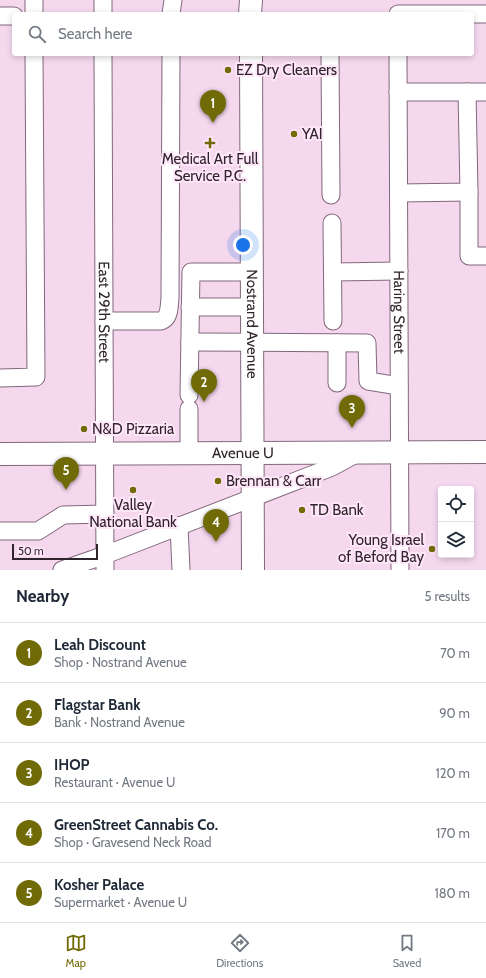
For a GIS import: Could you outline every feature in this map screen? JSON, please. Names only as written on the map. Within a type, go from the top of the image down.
[{"type":"main road","points":[[250,0],[250,12]]},
{"type":"main road","name":"Nostrand Avenue","points":[[251,56],[253,570]]},
{"type":"main road","name":"Avenue U","points":[[0,454],[189,452],[486,452]]},
{"type":"street","points":[[34,0],[34,12]]},
{"type":"street","points":[[103,0],[103,12]]},
{"type":"street","points":[[172,12],[173,0]]},
{"type":"street","points":[[398,0],[398,12]]},
{"type":"street","points":[[474,14],[486,14]]},
{"type":"street","points":[[0,16],[12,16]]},
{"type":"street","points":[[0,378],[36,377],[34,56]]},
{"type":"street","name":"East 29th Street","points":[[104,56],[105,562]]},
{"type":"street","points":[[104,321],[161,321],[168,315],[170,298],[171,56]]},
{"type":"street","points":[[330,56],[331,195]]},
{"type":"street","name":"Haring Street","points":[[398,56],[400,570]]},
{"type":"street","points":[[398,92],[486,92]]},
{"type":"street","points":[[467,92],[469,256],[486,256]]},
{"type":"street","points":[[399,193],[469,192]]},
{"type":"street","points":[[332,223],[333,321]]},
{"type":"street","points":[[333,272],[399,271]]},
{"type":"street","points":[[189,452],[191,272],[252,272]]},
{"type":"street","points":[[190,307],[251,307]]},
{"type":"street","points":[[190,342],[367,343],[368,381],[399,386]]},
{"type":"street","points":[[337,343],[337,383]]},
{"type":"street","points":[[62,570],[105,562],[179,526],[332,467],[359,452]]},
{"type":"street","points":[[0,531],[38,531],[63,515],[105,514]]},
{"type":"street","points":[[179,526],[181,570]]},
{"type":"place","name":"EZ Dry Cleaners","points":[[228,70]]},
{"type":"place","name":"Leah Discount","points":[[213,123]]},
{"type":"place","name":"YAI","points":[[294,134]]},
{"type":"place","name":"Medical Art Full Service P.C.","points":[[210,143]]},
{"type":"place","name":"Flagstar Bank","points":[[204,402]]},
{"type":"place","name":"IHOP","points":[[352,428]]},
{"type":"place","name":"N&D Pizzaria","points":[[84,429]]},
{"type":"place","name":"Brennan & Carr","points":[[218,481]]},
{"type":"place","name":"Kosher Palace","points":[[66,490]]},
{"type":"place","name":"Valley National Bank","points":[[133,490]]},
{"type":"place","name":"TD Bank","points":[[302,510]]},
{"type":"place","name":"GreenStreet Cannabis Co.","points":[[216,542]]},
{"type":"place","name":"Young Israel of Beford Bay","points":[[432,549]]}]
